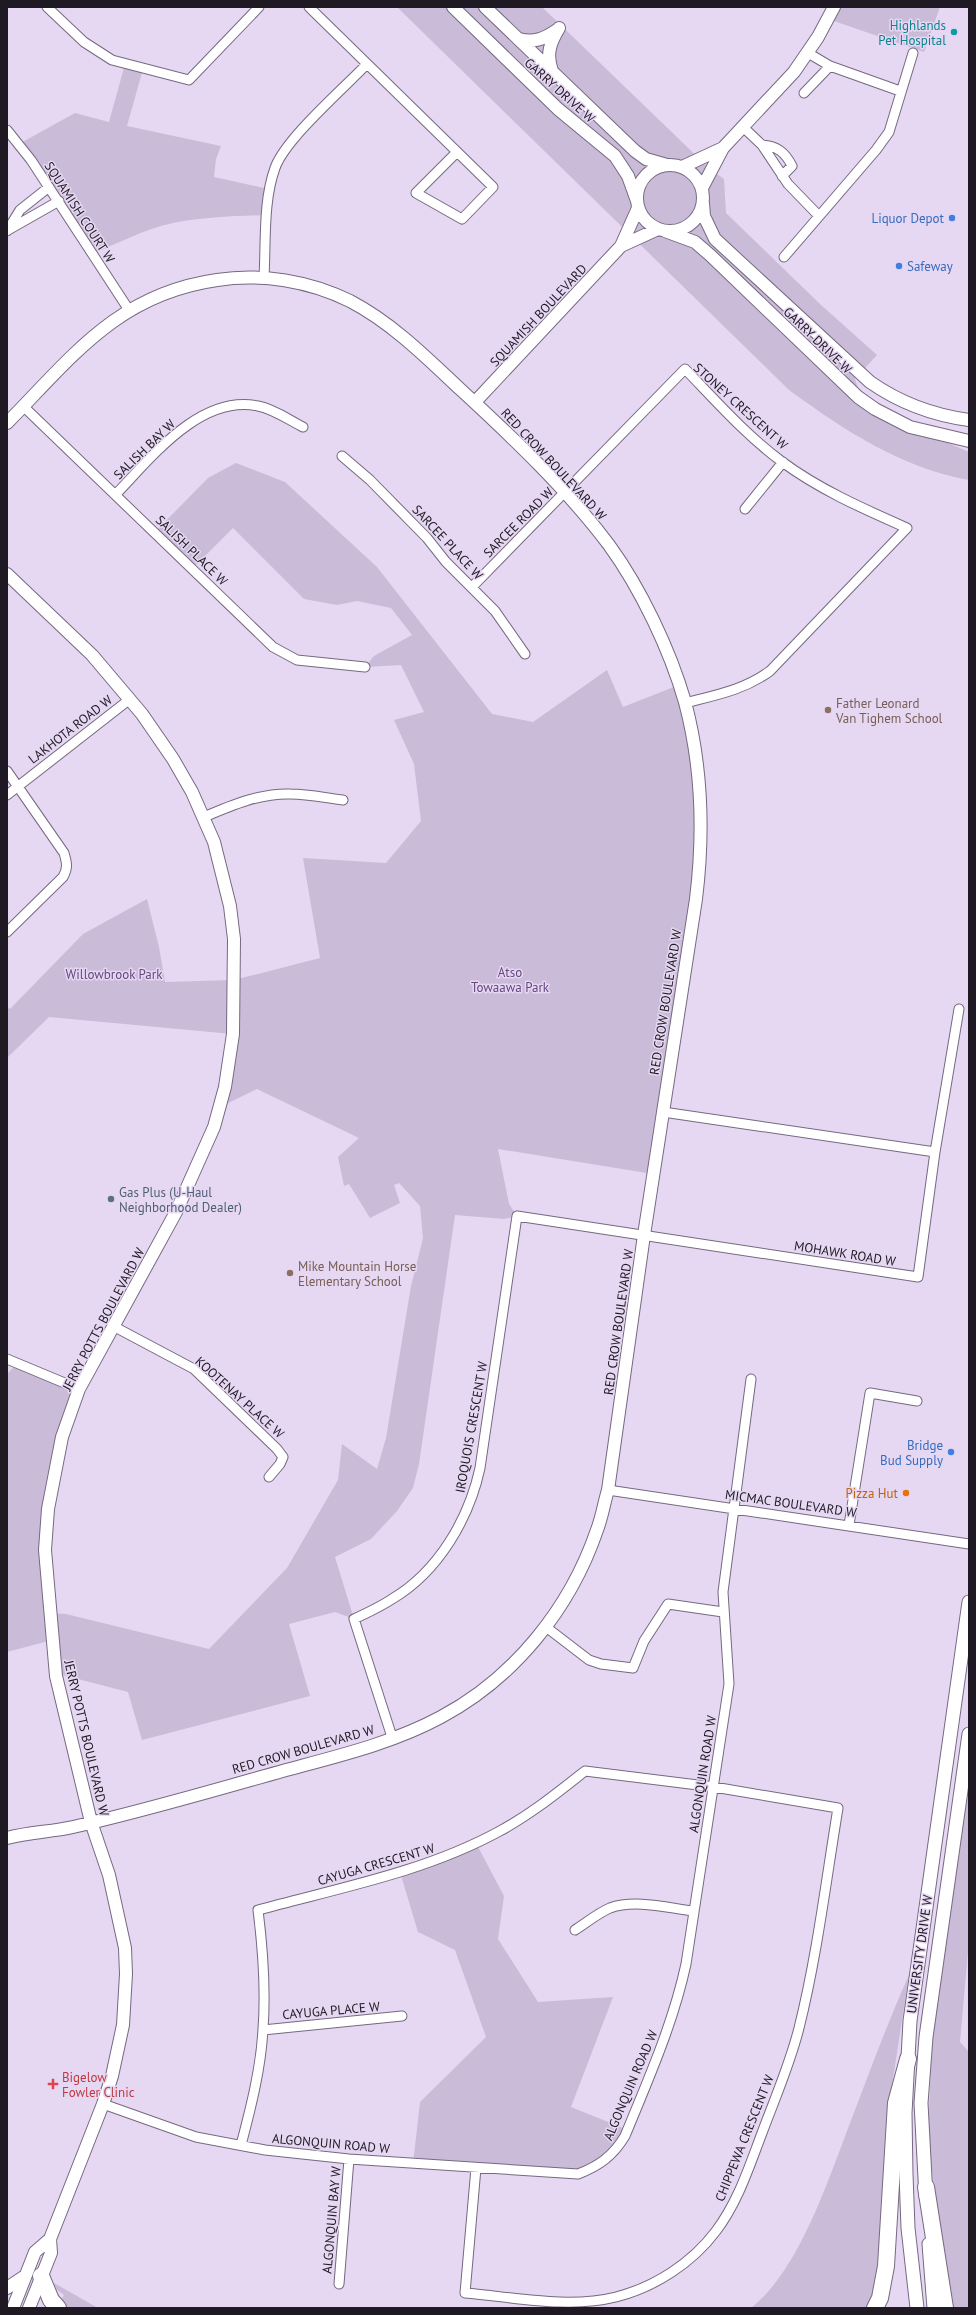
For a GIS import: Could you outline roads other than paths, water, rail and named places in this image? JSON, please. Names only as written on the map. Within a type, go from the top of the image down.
[{"type":"highway","points":[[875,2308],[880,2298],[886,2266],[896,2104],[908,2058]]},
{"type":"highway","points":[[926,2187],[946,2308]]},
{"type":"highway","points":[[41,2276],[51,2300],[58,2308]]},
{"type":"main road","name":"UNIVERSITY DRIVE W","points":[[917,2308],[908,2228],[906,2174],[905,2113],[910,2021],[916,1963],[969,1602]]},
{"type":"main road","name":"UNIVERSITY DRIVE W","points":[[934,2308],[921,2103],[926,2038],[969,1734]]},
{"type":"street","points":[[47,7],[84,42],[112,60],[189,80],[259,7]]},
{"type":"street","points":[[309,7],[493,187],[462,219],[416,193],[457,152]]},
{"type":"street","name":"GARRY DRIVE W","points":[[453,7],[558,109],[615,156],[626,171],[637,205]]},
{"type":"street","name":"GARRY DRIVE W","points":[[485,7],[635,151],[646,159],[667,165]]},
{"type":"street","points":[[702,188],[723,148],[790,77],[808,53],[834,7]]},
{"type":"street","points":[[519,39],[528,42],[538,40],[548,36],[559,28],[548,50],[548,60],[552,71]]},
{"type":"street","points":[[808,53],[830,66],[900,91]]},
{"type":"street","points":[[784,257],[876,150],[889,132],[900,91],[913,54]]},
{"type":"street","points":[[264,277],[269,189],[275,167],[300,133],[367,64]]},
{"type":"street","points":[[804,93],[830,66]]},
{"type":"street","points":[[743,127],[762,145],[782,176],[799,198],[819,216]]},
{"type":"street","name":"SQUAMISH COURT W","points":[[7,130],[19,144],[59,201],[129,310]]},
{"type":"street","points":[[762,145],[773,146],[780,150],[788,159],[792,166],[782,176]]},
{"type":"street","points":[[682,167],[723,148]]},
{"type":"street","points":[[667,165],[682,167],[694,175],[702,188],[703,203],[698,217],[680,230],[662,230],[646,221],[637,205],[639,186],[642,180],[653,169],[667,165]]},
{"type":"street","points":[[7,231],[20,210],[49,187]]},
{"type":"street","points":[[7,231],[59,201]]},
{"type":"street","name":"GARRY DRIVE W","points":[[703,203],[704,216],[715,239],[870,382],[886,394],[920,409],[969,420]]},
{"type":"street","name":"SQUAMISH BOULEVARD","points":[[475,402],[621,246],[637,205]]},
{"type":"street","name":"GARRY DRIVE W","points":[[662,230],[695,242],[838,379],[864,401],[910,427],[969,441]]},
{"type":"street","name":"SQUAMISH BOULEVARD","points":[[621,246],[662,230]]},
{"type":"street","name":"RED CROW BOULEVARD W","points":[[7,423],[96,333],[129,310],[172,290],[194,284],[219,280],[264,277],[325,292],[372,314],[413,346],[475,402],[565,493],[611,547],[642,601],[666,650],[685,703],[698,777],[700,814],[699,870],[644,1235],[608,1490],[597,1529],[587,1555],[560,1606],[546,1628],[509,1668],[462,1704],[440,1718],[392,1737],[356,1751],[72,1828],[7,1838]]},
{"type":"street","name":"STONEY CRESCENT W","points":[[565,493],[685,369],[751,436],[783,462],[840,497],[907,528],[770,671],[750,684],[735,691],[685,703]]},
{"type":"street","name":"SALISH BAY W","points":[[116,494],[175,434],[188,424],[206,414],[242,405],[259,406],[303,427]]},
{"type":"street","name":"SALISH PLACE W","points":[[23,406],[116,494],[253,628],[283,654],[297,660],[365,667]]},
{"type":"street","name":"SARCEE PLACE W","points":[[342,456],[427,538],[446,562],[472,587],[506,624],[525,654]]},
{"type":"street","points":[[745,509],[783,462]]},
{"type":"street","name":"SARCEE ROAD W","points":[[472,587],[565,493]]},
{"type":"street","name":"JERRY POTTS BOULEVARD W","points":[[7,574],[68,630],[130,699],[173,759],[204,817],[214,842],[230,906],[234,940],[234,1014],[230,1060],[220,1107],[199,1164],[154,1255],[79,1389],[62,1437],[54,1471],[44,1550],[56,1676],[91,1822],[110,1875],[125,1948],[126,1974],[123,2025],[103,2104],[50,2239],[51,2253],[29,2308]]},
{"type":"street","name":"LAKHOTA ROAD W","points":[[7,795],[130,699]]},
{"type":"street","points":[[7,771],[64,853],[67,871],[7,932]]},
{"type":"street","points":[[204,817],[237,803],[264,796],[290,794],[343,800]]},
{"type":"street","name":"MOHAWK ROAD W","points":[[644,1235],[918,1277],[935,1152],[959,1009]]},
{"type":"street","points":[[663,1112],[935,1152]]},
{"type":"street","name":"IROQUOIS CRESCENT W","points":[[392,1737],[354,1619],[393,1599],[410,1586],[443,1551],[458,1530],[469,1508],[480,1468],[517,1216],[644,1235]]},
{"type":"street","name":"KOOTENAY PLACE W","points":[[113,1326],[194,1369],[277,1449],[283,1457],[280,1464],[269,1477]]},
{"type":"street","points":[[7,1359],[79,1389]]},
{"type":"street","name":"ALGONQUIN ROAD W","points":[[103,2104],[196,2137],[220,2143],[349,2159],[578,2174],[592,2169],[616,2150],[628,2130],[674,2013],[686,1964],[729,1684],[729,1667],[723,1612],[726,1561],[751,1379]]},
{"type":"street","points":[[849,1525],[870,1393],[917,1401]]},
{"type":"street","name":"MICMAC BOULEVARD W","points":[[608,1490],[969,1544]]},
{"type":"street","points":[[546,1628],[589,1660],[601,1664],[633,1668],[644,1641],[668,1604],[723,1612]]},
{"type":"street","name":"CAYUGA CRESCENT W","points":[[241,2145],[253,2098],[263,2030],[264,1959],[258,1910],[400,1872],[456,1853],[524,1817],[585,1771],[714,1787]]},
{"type":"street","name":"CHIPPEWA CRESCENT W","points":[[476,2168],[465,2293],[568,2302],[616,2297],[660,2280],[680,2267],[703,2246],[731,2210],[754,2153],[798,2030],[815,1955],[838,1808],[714,1787]]},
{"type":"street","points":[[576,1930],[609,1909],[624,1905],[640,1904],[694,1911]]},
{"type":"street","name":"CAYUGA PLACE W","points":[[263,2030],[402,2016]]},
{"type":"street","name":"ALGONQUIN BAY W","points":[[339,2284],[349,2159]]},
{"type":"street","name":"JERRY POTTS BOULEVARD W","points":[[11,2308],[35,2252],[50,2239]]},
{"type":"street","points":[[7,2288],[25,2276]]},
{"type":"street","points":[[7,2307],[11,2308]]},
{"type":"place","name":"Highlands Pet Hospital","points":[[954,32]]},
{"type":"place","name":"Liquor Depot","points":[[952,218]]},
{"type":"place","name":"Safeway","points":[[899,266]]},
{"type":"place","name":"Father Leonard Van Tighem School","points":[[828,710]]},
{"type":"place","name":"Gas Plus (U-Haul Neighborhood Dealer)","points":[[111,1199]]},
{"type":"place","name":"Mike Mountain Horse Elementary School","points":[[290,1273]]},
{"type":"place","name":"Bridge Bud Supply","points":[[951,1452]]},
{"type":"place","name":"Pizza Hut","points":[[906,1493]]},
{"type":"place","name":"Bigelow Fowler Clinic","points":[[53,2084]]},
{"type":"park label","name":"Willowbrook Park","points":[[114,974]]},
{"type":"park label","name":"Atso Towaawa Park","points":[[510,980]]}]
